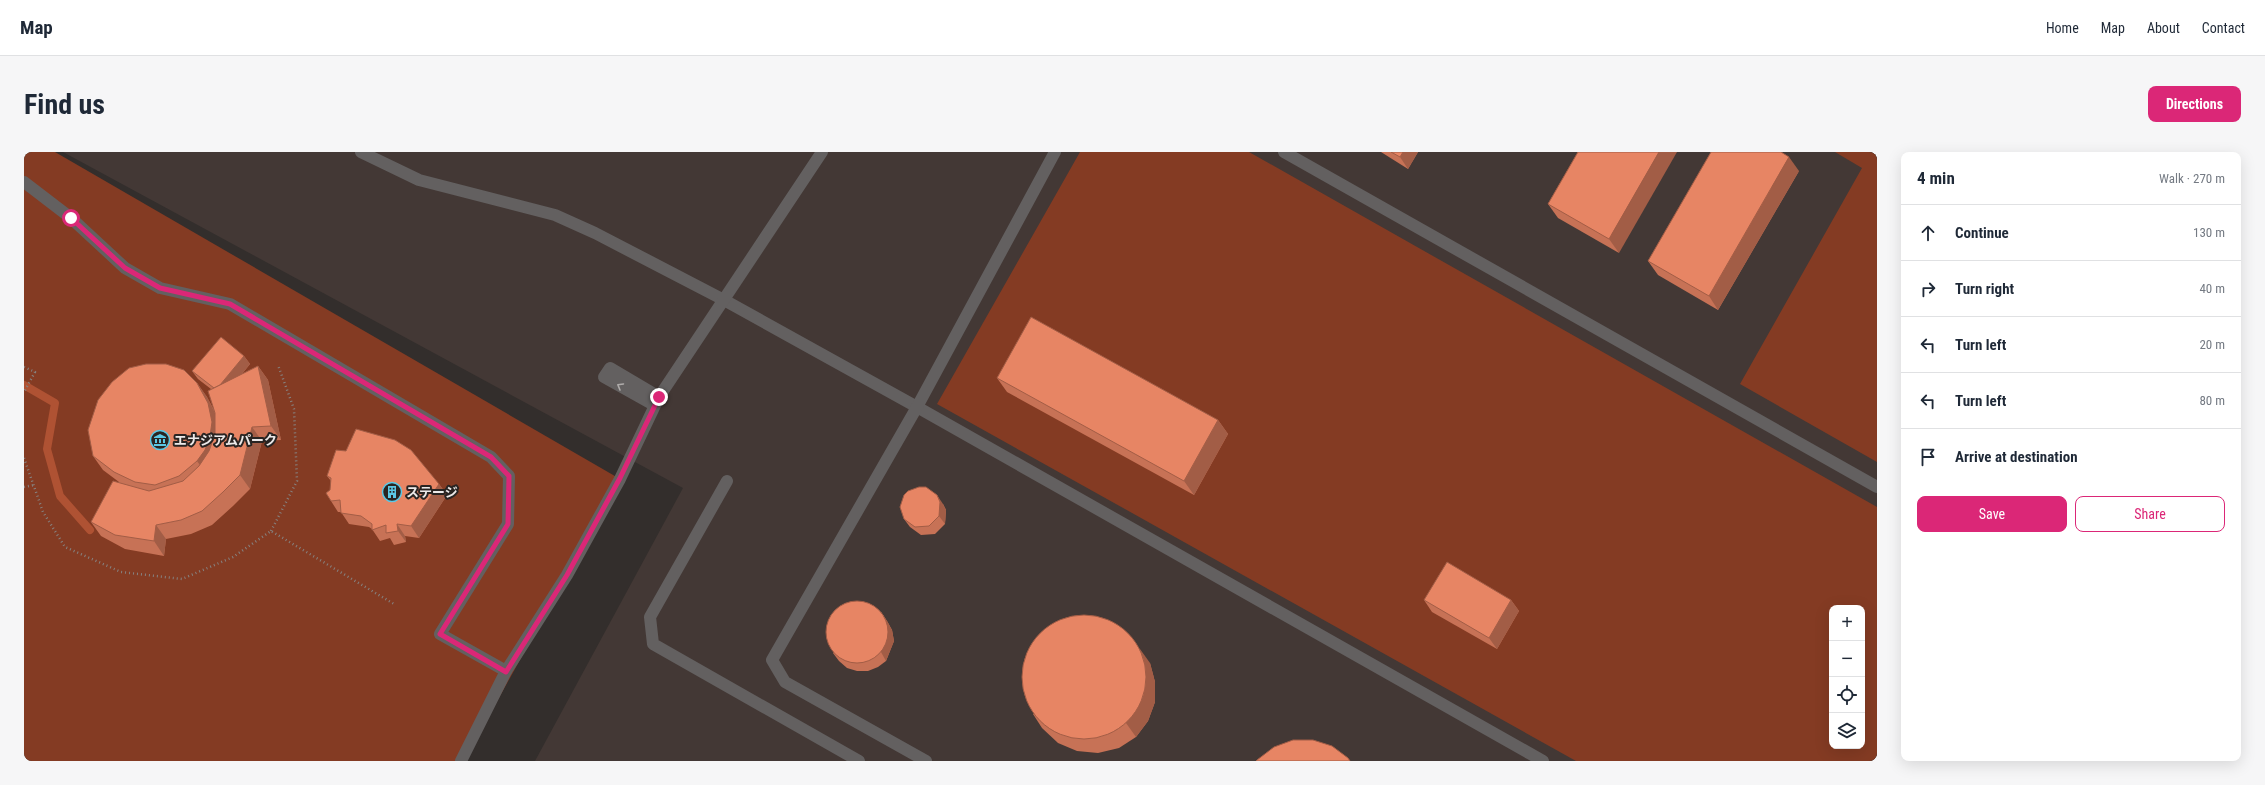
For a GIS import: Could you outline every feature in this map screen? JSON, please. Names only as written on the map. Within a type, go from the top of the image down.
[{"type":"street","points":[[361,152],[419,180],[555,214],[724,300],[917,407],[1526,757],[1543,761]]},
{"type":"street","points":[[461,761],[506,672],[567,575],[620,478],[656,401],[822,152]]},
{"type":"street","points":[[926,761],[786,682],[772,660],[917,407],[1055,152]]},
{"type":"street","points":[[1284,152],[1877,487]]},
{"type":"street","points":[[24,182],[71,218],[125,268],[160,288],[230,304],[491,457],[509,476],[508,524],[440,634],[506,672]]},
{"type":"street","points":[[727,481],[650,617],[653,644],[858,761]]},
{"type":"path","points":[[24,458],[43,512],[65,547],[120,572],[182,578],[233,557],[271,531],[297,481],[294,409],[278,365]]},
{"type":"path","points":[[24,367],[35,372],[24,392]]},
{"type":"path","points":[[24,487],[34,485]]},
{"type":"path","points":[[271,531],[394,604]]},
{"type":"shaded area","name":"エナジアムパーク","points":[[24,152],[55,152],[620,479],[464,761],[24,761]]},
{"type":"shaded area","points":[[63,152],[1877,152],[1877,761],[535,761],[683,488]]},
{"type":"shaded area","points":[[1080,152],[1249,152],[1877,507],[1877,761],[1576,761],[937,404]]},
{"type":"shaded area","points":[[1835,152],[1877,152],[1877,462],[1740,384],[1862,168]]},
{"type":"building","points":[[1391,152],[1403,152],[1400,157]]},
{"type":"building","points":[[1578,152],[1659,152],[1609,239],[1548,204]]},
{"type":"building","points":[[1711,152],[1781,152],[1789,157],[1709,296],[1648,261]]},
{"type":"building","points":[[1031,317],[1218,420],[1184,481],[997,378]]},
{"type":"building","name":"エナジアムパーク","points":[[221,337],[244,356],[220,385],[214,388],[192,371]]},
{"type":"building","name":"エナジアムパーク","points":[[146,364],[166,364],[184,370],[197,383],[208,403],[212,422],[210,436],[205,450],[197,461],[179,476],[155,485],[135,482],[114,472],[93,456],[88,430],[98,400],[112,382],[129,368]]},
{"type":"building","name":"エナジアムパーク","points":[[258,366],[271,426],[252,427],[240,475],[223,492],[202,511],[181,520],[156,525],[154,541],[115,535],[91,522],[113,481],[149,491],[183,481],[199,466],[209,451],[215,434],[215,413],[208,391]]},
{"type":"building","name":"ステージ","points":[[356,429],[395,440],[411,450],[439,484],[411,526],[397,524],[398,531],[386,533],[386,525],[372,530],[372,524],[361,516],[341,513],[340,500],[331,501],[326,493],[330,490],[331,478],[327,476],[336,450],[346,451]]},
{"type":"building","points":[[919,487],[926,487],[937,495],[940,502],[939,516],[929,526],[915,527],[904,519],[900,507],[904,495],[908,491]]},
{"type":"building","points":[[1447,562],[1511,600],[1489,638],[1424,600]]},
{"type":"building","points":[[857,601],[869,603],[879,610],[886,620],[888,632],[886,644],[879,654],[869,661],[857,663],[845,661],[835,654],[828,644],[826,632],[828,620],[835,610],[845,603]]},
{"type":"building","points":[[1084,615],[1096,616],[1108,620],[1119,625],[1128,633],[1136,642],[1141,653],[1145,665],[1145,689],[1141,701],[1136,712],[1128,721],[1119,729],[1108,734],[1096,738],[1084,739],[1072,738],[1060,734],[1049,729],[1040,721],[1032,712],[1027,701],[1023,689],[1022,677],[1023,665],[1027,653],[1032,642],[1040,633],[1049,625],[1060,620],[1072,616]]},
{"type":"building","points":[[1293,740],[1313,740],[1332,746],[1350,761],[1256,761],[1274,747]]},
{"type":"waterway","points":[[24,385],[55,403],[47,449],[60,496],[90,530]]},
{"type":"place","name":"エナジアムパーク","points":[[160,440]]},
{"type":"place","name":"ステージ","points":[[392,492]]},
{"type":"route","points":[[71,218],[125,268],[160,288],[230,304],[491,457],[509,476],[508,524],[440,634],[506,672],[567,575],[620,478],[659,397]]}]
